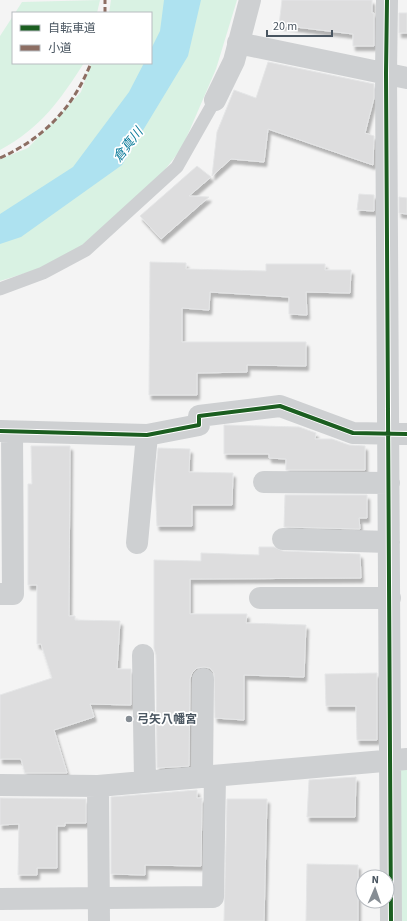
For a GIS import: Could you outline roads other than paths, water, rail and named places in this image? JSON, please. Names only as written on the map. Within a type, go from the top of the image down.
[{"type":"street","points":[[214,100],[234,60],[250,0]]},
{"type":"street","points":[[387,0],[386,73],[398,434],[389,483],[390,598],[399,759],[391,921]]},
{"type":"street","points":[[238,43],[407,78]]},
{"type":"street","points":[[0,594],[13,594],[6,432],[147,435],[199,425],[199,416],[280,406],[353,433],[398,434]]},
{"type":"street","points":[[137,543],[147,435]]},
{"type":"street","points":[[264,482],[389,483]]},
{"type":"street","points":[[283,539],[389,542]]},
{"type":"street","points":[[260,598],[390,598]]},
{"type":"street","points":[[143,655],[145,782]]},
{"type":"street","points":[[0,899],[213,897],[203,679]]},
{"type":"street","points":[[0,785],[98,786],[399,759]]},
{"type":"street","points":[[98,786],[99,921]]},
{"type":"lane","points":[[0,289],[42,273],[86,250],[177,167],[214,100]]},
{"type":"water","name":"倉真川","points":[[164,0],[201,0],[188,56],[122,165],[21,237],[0,244],[0,214],[73,167],[129,92],[143,64],[152,64],[152,47],[160,31]]},
{"type":"place","name":"弓矢八幡宮","points":[[129,719]]}]
